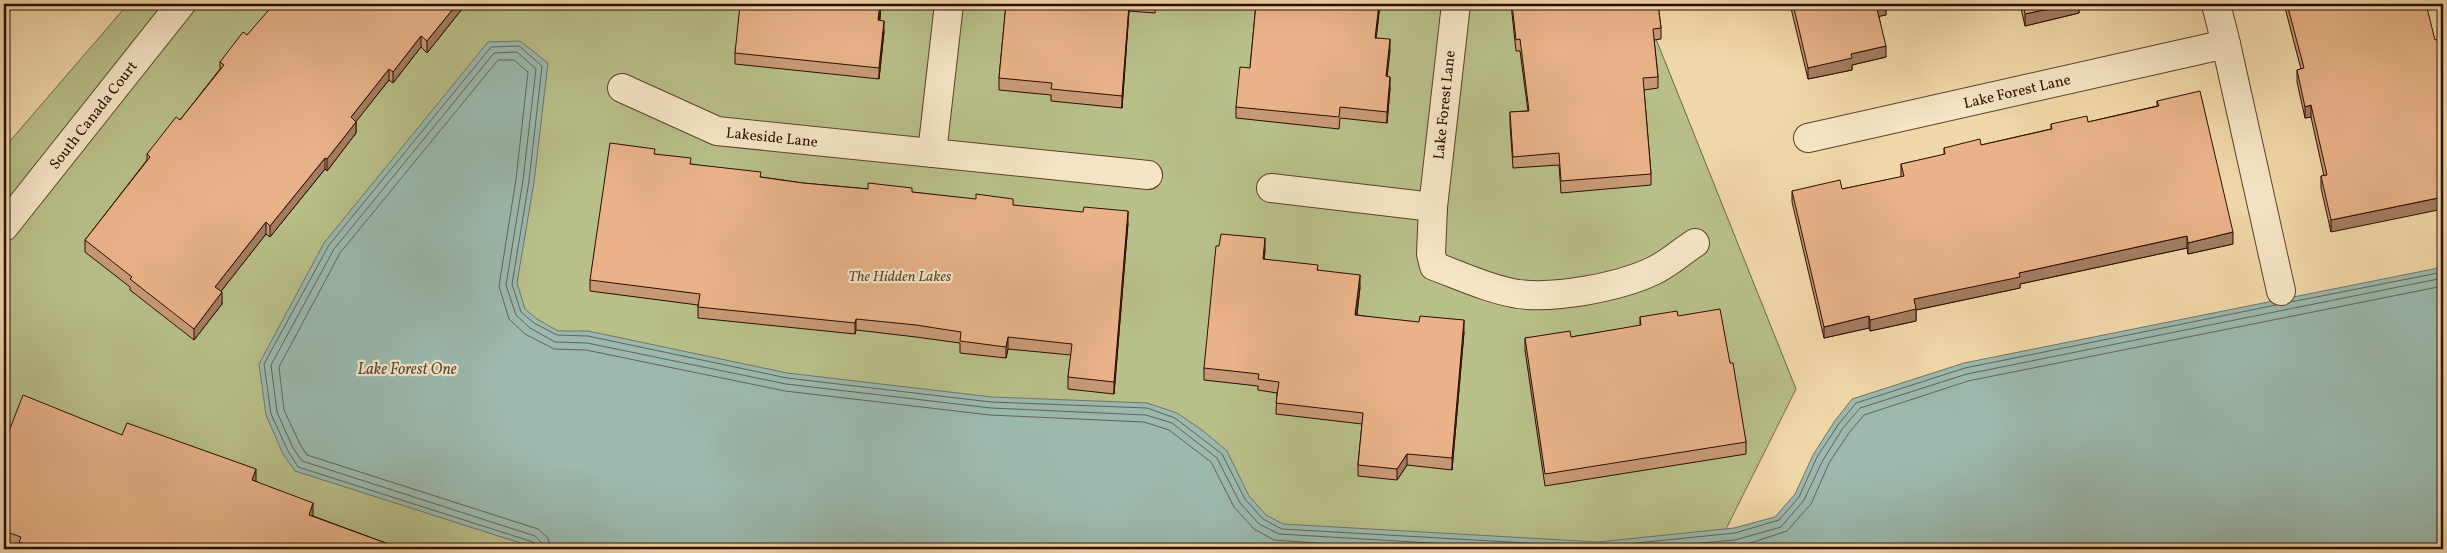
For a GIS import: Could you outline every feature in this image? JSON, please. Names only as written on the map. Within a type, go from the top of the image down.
[{"type":"street","name":"South Canada Court","points":[[4,227],[181,4]]},
{"type":"street","points":[[932,153],[949,4]]},
{"type":"street","name":"Lake Forest Lane","points":[[1456,4],[1433,207],[1430,254],[1434,266],[1484,285],[1517,294],[1547,296],[1621,283],[1654,270],[1695,244]]},
{"type":"street","points":[[2216,4],[2281,291]]},
{"type":"street","name":"Lake Forest Lane","points":[[1808,138],[2226,44]]},
{"type":"street","name":"Lakeside Lane","points":[[622,88],[717,131],[1148,175]]},
{"type":"street","points":[[1271,188],[1433,207]]},
{"type":"green space","name":"The Hidden Lakes","points":[[128,4],[1642,4],[1796,389],[1716,549],[4,549],[4,148]]},
{"type":"water","name":"Lake Forest One","points":[[520,41],[548,63],[534,182],[517,283],[525,309],[537,319],[558,331],[588,331],[787,373],[992,397],[1147,403],[1177,413],[1202,430],[1227,451],[1249,496],[1266,515],[1283,524],[1598,542],[1734,528],[1775,517],[1795,494],[1813,455],[1834,422],[1852,399],[1964,363],[2443,267],[2443,549],[539,549],[295,471],[283,454],[266,415],[259,364],[324,243],[488,42]]},
{"type":"building","points":[[274,4],[457,4],[427,41],[421,36],[393,72],[389,69],[351,117],[356,122],[327,159],[325,158],[270,226],[266,222],[215,287],[222,292],[194,329],[130,279],[132,277],[85,240],[150,157],[147,154],[176,117],[180,120],[224,65],[220,62],[243,32],[247,35]]},
{"type":"building","points":[[745,4],[880,4],[878,20],[884,21],[879,68],[735,53],[740,5],[744,6]]},
{"type":"building","points":[[1006,4],[1129,4],[1122,96],[1051,89],[1052,83],[999,78]]},
{"type":"building","points":[[1256,4],[1379,4],[1375,38],[1390,39],[1386,76],[1390,77],[1387,112],[1340,107],[1339,117],[1236,107],[1240,67],[1250,68]]},
{"type":"building","points":[[1512,4],[1658,4],[1661,28],[1653,29],[1658,77],[1643,78],[1651,174],[1561,181],[1559,153],[1513,157],[1510,112],[1529,111],[1520,39],[1516,40]]},
{"type":"building","points":[[1793,4],[1884,4],[1876,5],[1886,46],[1851,54],[1852,58],[1808,68]]},
{"type":"building","points":[[2023,4],[2072,4],[2025,14]]},
{"type":"building","points":[[2287,4],[2426,4],[2435,40],[2438,39],[2443,60],[2443,197],[2331,220],[2321,176],[2327,175],[2311,105],[2305,107],[2297,70],[2304,68]]},
{"type":"building","points":[[2200,91],[2233,232],[2188,243],[2187,236],[2019,273],[2020,277],[1914,299],[1916,309],[1870,320],[1869,316],[1824,327],[1792,191],[1840,180],[1842,189],[1904,176],[1901,164],[1945,154],[1944,148],[1980,139],[1981,145],[2052,129],[2051,124],[2087,116],[2088,122],[2159,106],[2157,101]]},
{"type":"building","points":[[610,143],[655,149],[654,154],[691,158],[690,164],[761,172],[760,177],[803,183],[868,189],[868,183],[912,188],[912,192],[976,199],[976,194],[1013,199],[1013,205],[1083,212],[1084,207],[1128,211],[1114,382],[1068,377],[1072,344],[1008,337],[1006,347],[960,341],[961,332],[916,325],[856,319],[855,323],[698,307],[700,294],[590,280]]},
{"type":"building","points":[[1221,234],[1265,238],[1263,259],[1318,265],[1317,270],[1360,275],[1355,315],[1419,322],[1420,316],[1464,320],[1452,458],[1407,454],[1397,469],[1358,465],[1363,413],[1276,403],[1279,382],[1258,379],[1259,374],[1204,368],[1216,246],[1219,246]]},
{"type":"building","points":[[1720,309],[1730,363],[1733,363],[1746,442],[1545,474],[1525,338],[1570,331],[1571,337],[1641,325],[1640,317],[1677,311],[1678,316]]},
{"type":"building","points":[[23,395],[122,435],[127,423],[256,469],[252,480],[313,503],[309,515],[402,549],[39,549],[19,542],[21,537],[4,531],[4,444]]}]
